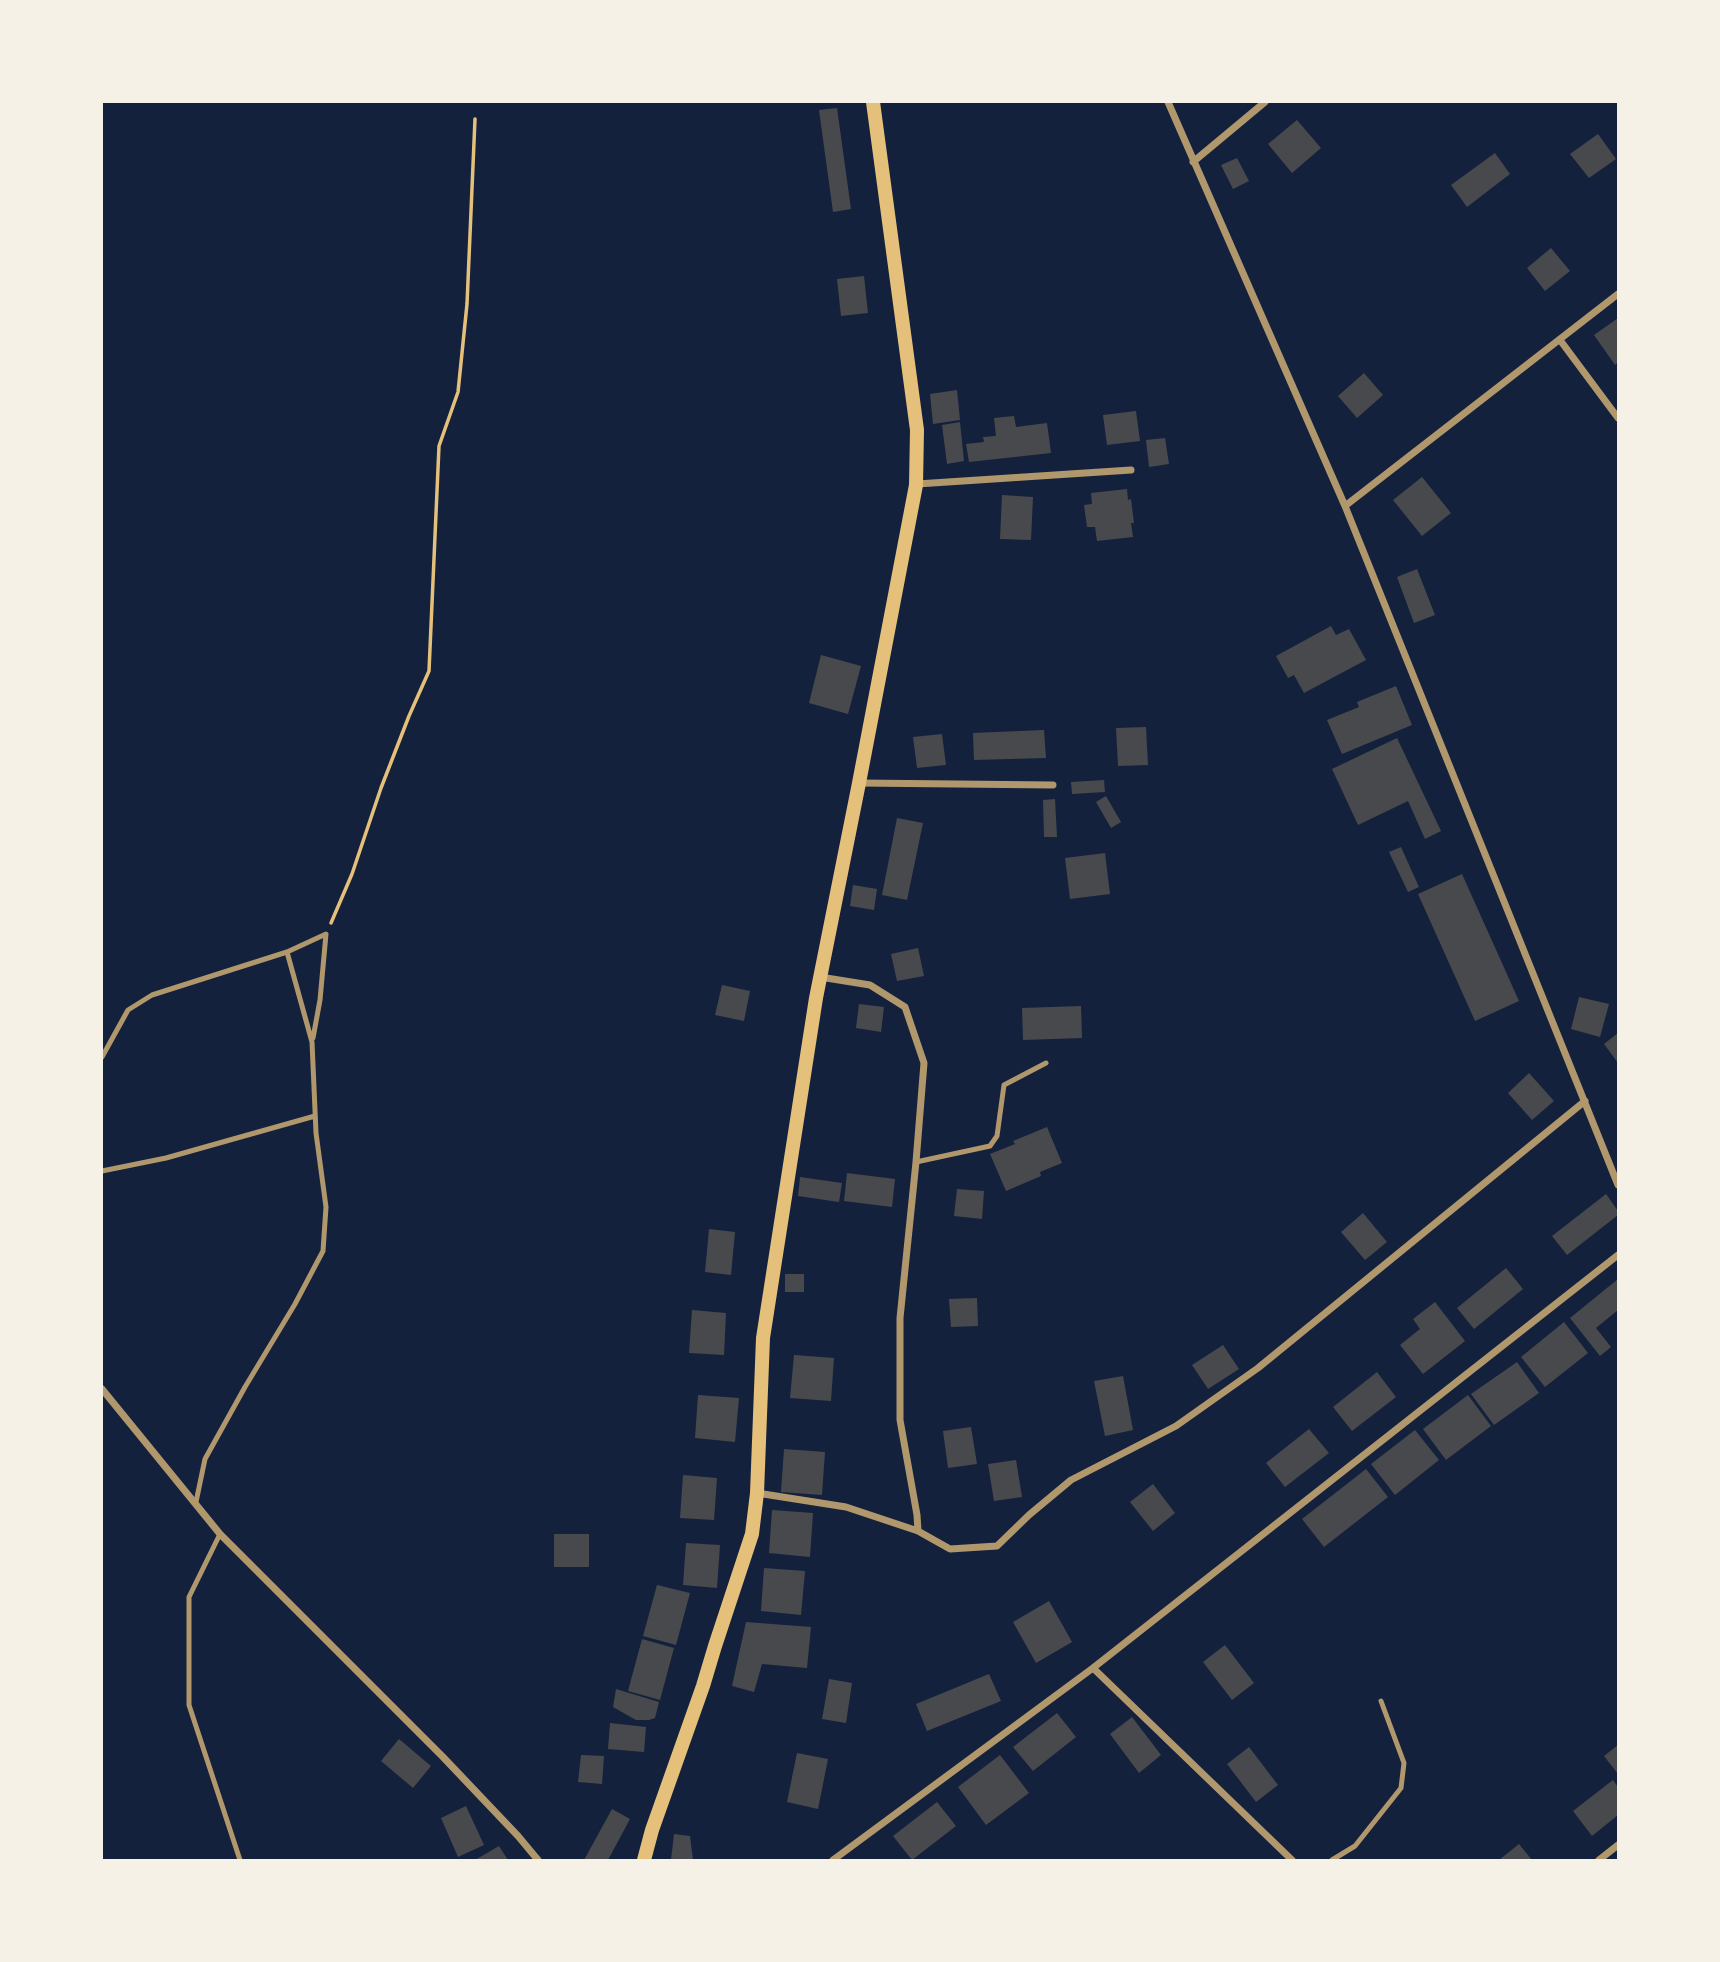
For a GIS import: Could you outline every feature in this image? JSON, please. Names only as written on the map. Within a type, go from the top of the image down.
[{"type":"main road","points":[[644,1860],[652,1830],[704,1686],[752,1534],[757,1493],[763,1338],[819,977],[916,485],[917,430],[873,102]]},
{"type":"street","points":[[1168,102],[1345,506],[1619,1185]]},
{"type":"street","points":[[1193,162],[1265,102]]},
{"type":"street","points":[[1345,506],[1619,293]]},
{"type":"street","points":[[1560,340],[1619,418]]},
{"type":"street","points":[[916,485],[1131,470]]},
{"type":"street","points":[[859,783],[1053,785]]},
{"type":"street","points":[[819,977],[870,985],[905,1007],[924,1063],[900,1318],[900,1420],[918,1531]]},
{"type":"street","points":[[757,1493],[846,1507],[918,1531],[950,1549],[997,1546],[1029,1515],[1072,1480],[1176,1426],[1258,1368],[1585,1101]]},
{"type":"street","points":[[833,1860],[1093,1668],[1619,1255]]},
{"type":"street","points":[[102,1389],[220,1534],[443,1757],[538,1860]]},
{"type":"street","points":[[1093,1668],[1292,1860]]},
{"type":"street","points":[[1599,1860],[1619,1845]]},
{"type":"lane","points":[[102,1057],[128,1010],[152,995],[287,952],[326,934],[320,1000],[312,1042],[315,1116],[326,1207],[323,1251],[205,1459],[196,1502]]},
{"type":"lane","points":[[287,952],[312,1042]]},
{"type":"lane","points":[[916,1162],[990,1146],[998,1136],[1004,1085],[1046,1063]]},
{"type":"lane","points":[[102,1171],[166,1158],[315,1116]]},
{"type":"lane","points":[[220,1534],[189,1597],[189,1705],[240,1860]]},
{"type":"lane","points":[[1332,1860],[1355,1846],[1401,1788],[1404,1763],[1381,1702]]},
{"type":"path","points":[[326,934],[352,874],[381,788],[429,671],[439,446],[458,392],[467,304],[475,119]]},
{"type":"building","points":[[837,108],[851,209],[833,212],[819,110]]},
{"type":"building","points":[[1297,120],[1321,148],[1292,173],[1268,144]]},
{"type":"building","points":[[1598,134],[1616,159],[1589,178],[1570,154]]},
{"type":"building","points":[[1495,153],[1510,174],[1467,207],[1451,185]]},
{"type":"building","points":[[1237,158],[1249,181],[1233,189],[1221,165]]},
{"type":"building","points":[[1551,248],[1570,271],[1545,291],[1527,268]]},
{"type":"building","points":[[864,276],[868,313],[841,316],[837,279]]},
{"type":"building","points":[[1618,318],[1618,362],[1615,365],[1594,335]]},
{"type":"building","points":[[1364,373],[1383,395],[1357,418],[1338,396]]},
{"type":"building","points":[[957,390],[960,420],[933,424],[930,394]]},
{"type":"building","points":[[1136,411],[1140,441],[1107,445],[1103,415]]},
{"type":"building","points":[[1014,416],[1016,427],[1047,423],[1051,453],[969,462],[966,444],[984,442],[983,437],[996,436],[994,418]]},
{"type":"building","points":[[960,422],[964,461],[947,464],[942,425]]},
{"type":"building","points":[[1165,438],[1169,464],[1149,467],[1146,440]]},
{"type":"building","points":[[1422,477],[1451,513],[1422,536],[1393,500]]},
{"type":"building","points":[[1127,489],[1134,523],[1131,523],[1133,537],[1097,541],[1095,527],[1087,527],[1084,505],[1092,504],[1091,493]]},
{"type":"building","points":[[1002,495],[1033,497],[1031,540],[1000,539]]},
{"type":"building","points":[[1417,569],[1435,615],[1414,623],[1397,577]]},
{"type":"building","points":[[1331,626],[1336,635],[1349,629],[1366,660],[1304,693],[1294,675],[1288,678],[1276,656]]},
{"type":"building","points":[[821,655],[861,666],[848,714],[809,703]]},
{"type":"building","points":[[1396,686],[1412,725],[1342,754],[1327,720],[1359,707],[1357,702]]},
{"type":"building","points":[[1146,727],[1148,765],[1118,766],[1116,728]]},
{"type":"building","points":[[1044,730],[1046,758],[974,760],[973,733]]},
{"type":"building","points":[[942,734],[946,765],[917,768],[913,737]]},
{"type":"building","points":[[1397,738],[1441,831],[1425,839],[1408,801],[1358,825],[1332,769]]},
{"type":"building","points":[[1104,780],[1105,792],[1072,794],[1071,782]]},
{"type":"building","points":[[1106,796],[1121,822],[1111,828],[1096,802]]},
{"type":"building","points":[[1055,799],[1057,837],[1044,837],[1043,800]]},
{"type":"building","points":[[897,818],[923,823],[907,900],[882,895]]},
{"type":"building","points":[[1401,847],[1419,887],[1408,892],[1389,852]]},
{"type":"building","points":[[1105,853],[1110,894],[1070,899],[1065,858]]},
{"type":"building","points":[[1462,874],[1519,1001],[1475,1021],[1418,894]]},
{"type":"building","points":[[853,885],[877,889],[874,910],[850,906]]},
{"type":"building","points":[[918,948],[924,976],[897,981],[891,954]]},
{"type":"building","points":[[722,985],[750,991],[744,1021],[715,1015]]},
{"type":"building","points":[[1579,997],[1609,1004],[1600,1037],[1571,1029]]},
{"type":"building","points":[[859,1004],[884,1007],[881,1032],[856,1028]]},
{"type":"building","points":[[1081,1006],[1082,1038],[1023,1040],[1022,1008]]},
{"type":"building","points":[[1618,1033],[1618,1063],[1604,1044]]},
{"type":"building","points":[[1529,1073],[1554,1101],[1532,1120],[1508,1093]]},
{"type":"building","points":[[1047,1127],[1062,1163],[1040,1172],[1041,1176],[1006,1191],[990,1154]]},
{"type":"building","points":[[847,1173],[895,1179],[892,1207],[844,1201]]},
{"type":"building","points":[[800,1177],[842,1183],[839,1202],[798,1196]]},
{"type":"building","points":[[957,1189],[984,1191],[982,1219],[954,1216]]},
{"type":"building","points":[[1606,1194],[1618,1215],[1567,1255],[1552,1236]]},
{"type":"building","points":[[1363,1213],[1387,1242],[1365,1260],[1341,1232]]},
{"type":"building","points":[[709,1229],[735,1232],[731,1275],[705,1272]]},
{"type":"building","points":[[1506,1268],[1523,1289],[1474,1329],[1457,1308]]},
{"type":"building","points":[[785,1274],[804,1274],[804,1292],[785,1292]]},
{"type":"building","points":[[1618,1279],[1618,1310],[1596,1328],[1611,1347],[1600,1356],[1570,1318]]},
{"type":"building","points":[[977,1298],[978,1326],[951,1327],[949,1299]]},
{"type":"building","points":[[1435,1302],[1465,1341],[1423,1374],[1400,1345],[1420,1329],[1413,1319]]},
{"type":"building","points":[[692,1310],[726,1313],[724,1355],[689,1353]]},
{"type":"building","points":[[1564,1322],[1588,1353],[1545,1387],[1521,1357]]},
{"type":"building","points":[[1223,1345],[1239,1369],[1208,1389],[1192,1365]]},
{"type":"building","points":[[794,1355],[834,1358],[831,1401],[790,1398]]},
{"type":"building","points":[[1517,1362],[1539,1393],[1494,1425],[1471,1394]]},
{"type":"building","points":[[1377,1372],[1396,1397],[1352,1431],[1333,1407]]},
{"type":"building","points":[[1123,1376],[1133,1430],[1105,1436],[1094,1381]]},
{"type":"building","points":[[698,1395],[739,1398],[735,1442],[695,1438]]},
{"type":"building","points":[[1468,1395],[1491,1426],[1446,1460],[1423,1429]]},
{"type":"building","points":[[971,1427],[977,1464],[948,1468],[943,1431]]},
{"type":"building","points":[[1309,1429],[1329,1453],[1285,1487],[1266,1463]]},
{"type":"building","points":[[1415,1430],[1439,1460],[1395,1495],[1371,1464]]},
{"type":"building","points":[[784,1449],[825,1452],[822,1495],[781,1492]]},
{"type":"building","points":[[1016,1460],[1022,1497],[994,1501],[988,1464]]},
{"type":"building","points":[[1366,1469],[1388,1497],[1324,1547],[1302,1519]]},
{"type":"building","points":[[683,1475],[717,1478],[714,1520],[680,1518]]},
{"type":"building","points":[[1153,1484],[1175,1513],[1153,1531],[1130,1502]]},
{"type":"building","points":[[772,1510],[813,1513],[810,1557],[769,1553]]},
{"type":"building","points":[[554,1534],[589,1534],[589,1567],[554,1567]]},
{"type":"building","points":[[686,1543],[720,1545],[717,1588],[683,1585]]},
{"type":"building","points":[[764,1568],[805,1571],[801,1615],[761,1611]]},
{"type":"building","points":[[657,1585],[690,1593],[676,1645],[643,1636]]},
{"type":"building","points":[[1049,1601],[1072,1642],[1036,1663],[1013,1622]]},
{"type":"building","points":[[746,1622],[811,1627],[807,1668],[762,1664],[754,1692],[732,1686]]},
{"type":"building","points":[[642,1639],[674,1648],[660,1700],[628,1691]]},
{"type":"building","points":[[1225,1645],[1254,1683],[1232,1700],[1203,1662]]},
{"type":"building","points":[[989,1674],[1001,1701],[927,1731],[916,1704]]},
{"type":"building","points":[[829,1679],[852,1683],[846,1723],[822,1719]]},
{"type":"building","points":[[616,1689],[659,1702],[655,1718],[636,1720],[613,1707]]},
{"type":"building","points":[[1057,1713],[1076,1737],[1033,1771],[1013,1747]]},
{"type":"building","points":[[1132,1717],[1161,1755],[1139,1773],[1110,1734]]},
{"type":"building","points":[[610,1723],[646,1727],[644,1752],[608,1749]]},
{"type":"building","points":[[399,1739],[431,1766],[413,1788],[381,1761]]},
{"type":"building","points":[[1618,1745],[1618,1774],[1604,1756]]},
{"type":"building","points":[[1249,1747],[1278,1785],[1256,1802],[1227,1764]]},
{"type":"building","points":[[797,1753],[828,1759],[818,1809],[787,1802]]},
{"type":"building","points":[[581,1755],[604,1756],[602,1784],[578,1782]]},
{"type":"building","points":[[1000,1755],[1029,1793],[986,1825],[958,1787]]},
{"type":"building","points":[[1613,1780],[1618,1787],[1618,1815],[1592,1836],[1573,1811]]},
{"type":"building","points":[[937,1802],[956,1826],[912,1860],[893,1836]]},
{"type":"building","points":[[466,1806],[484,1845],[458,1857],[441,1818]]},
{"type":"building","points":[[612,1809],[630,1819],[608,1860],[584,1860]]},
{"type":"building","points":[[674,1834],[690,1836],[693,1860],[671,1860]]},
{"type":"building","points":[[1519,1844],[1532,1860],[1499,1860]]},
{"type":"building","points":[[499,1846],[508,1860],[475,1860]]}]
